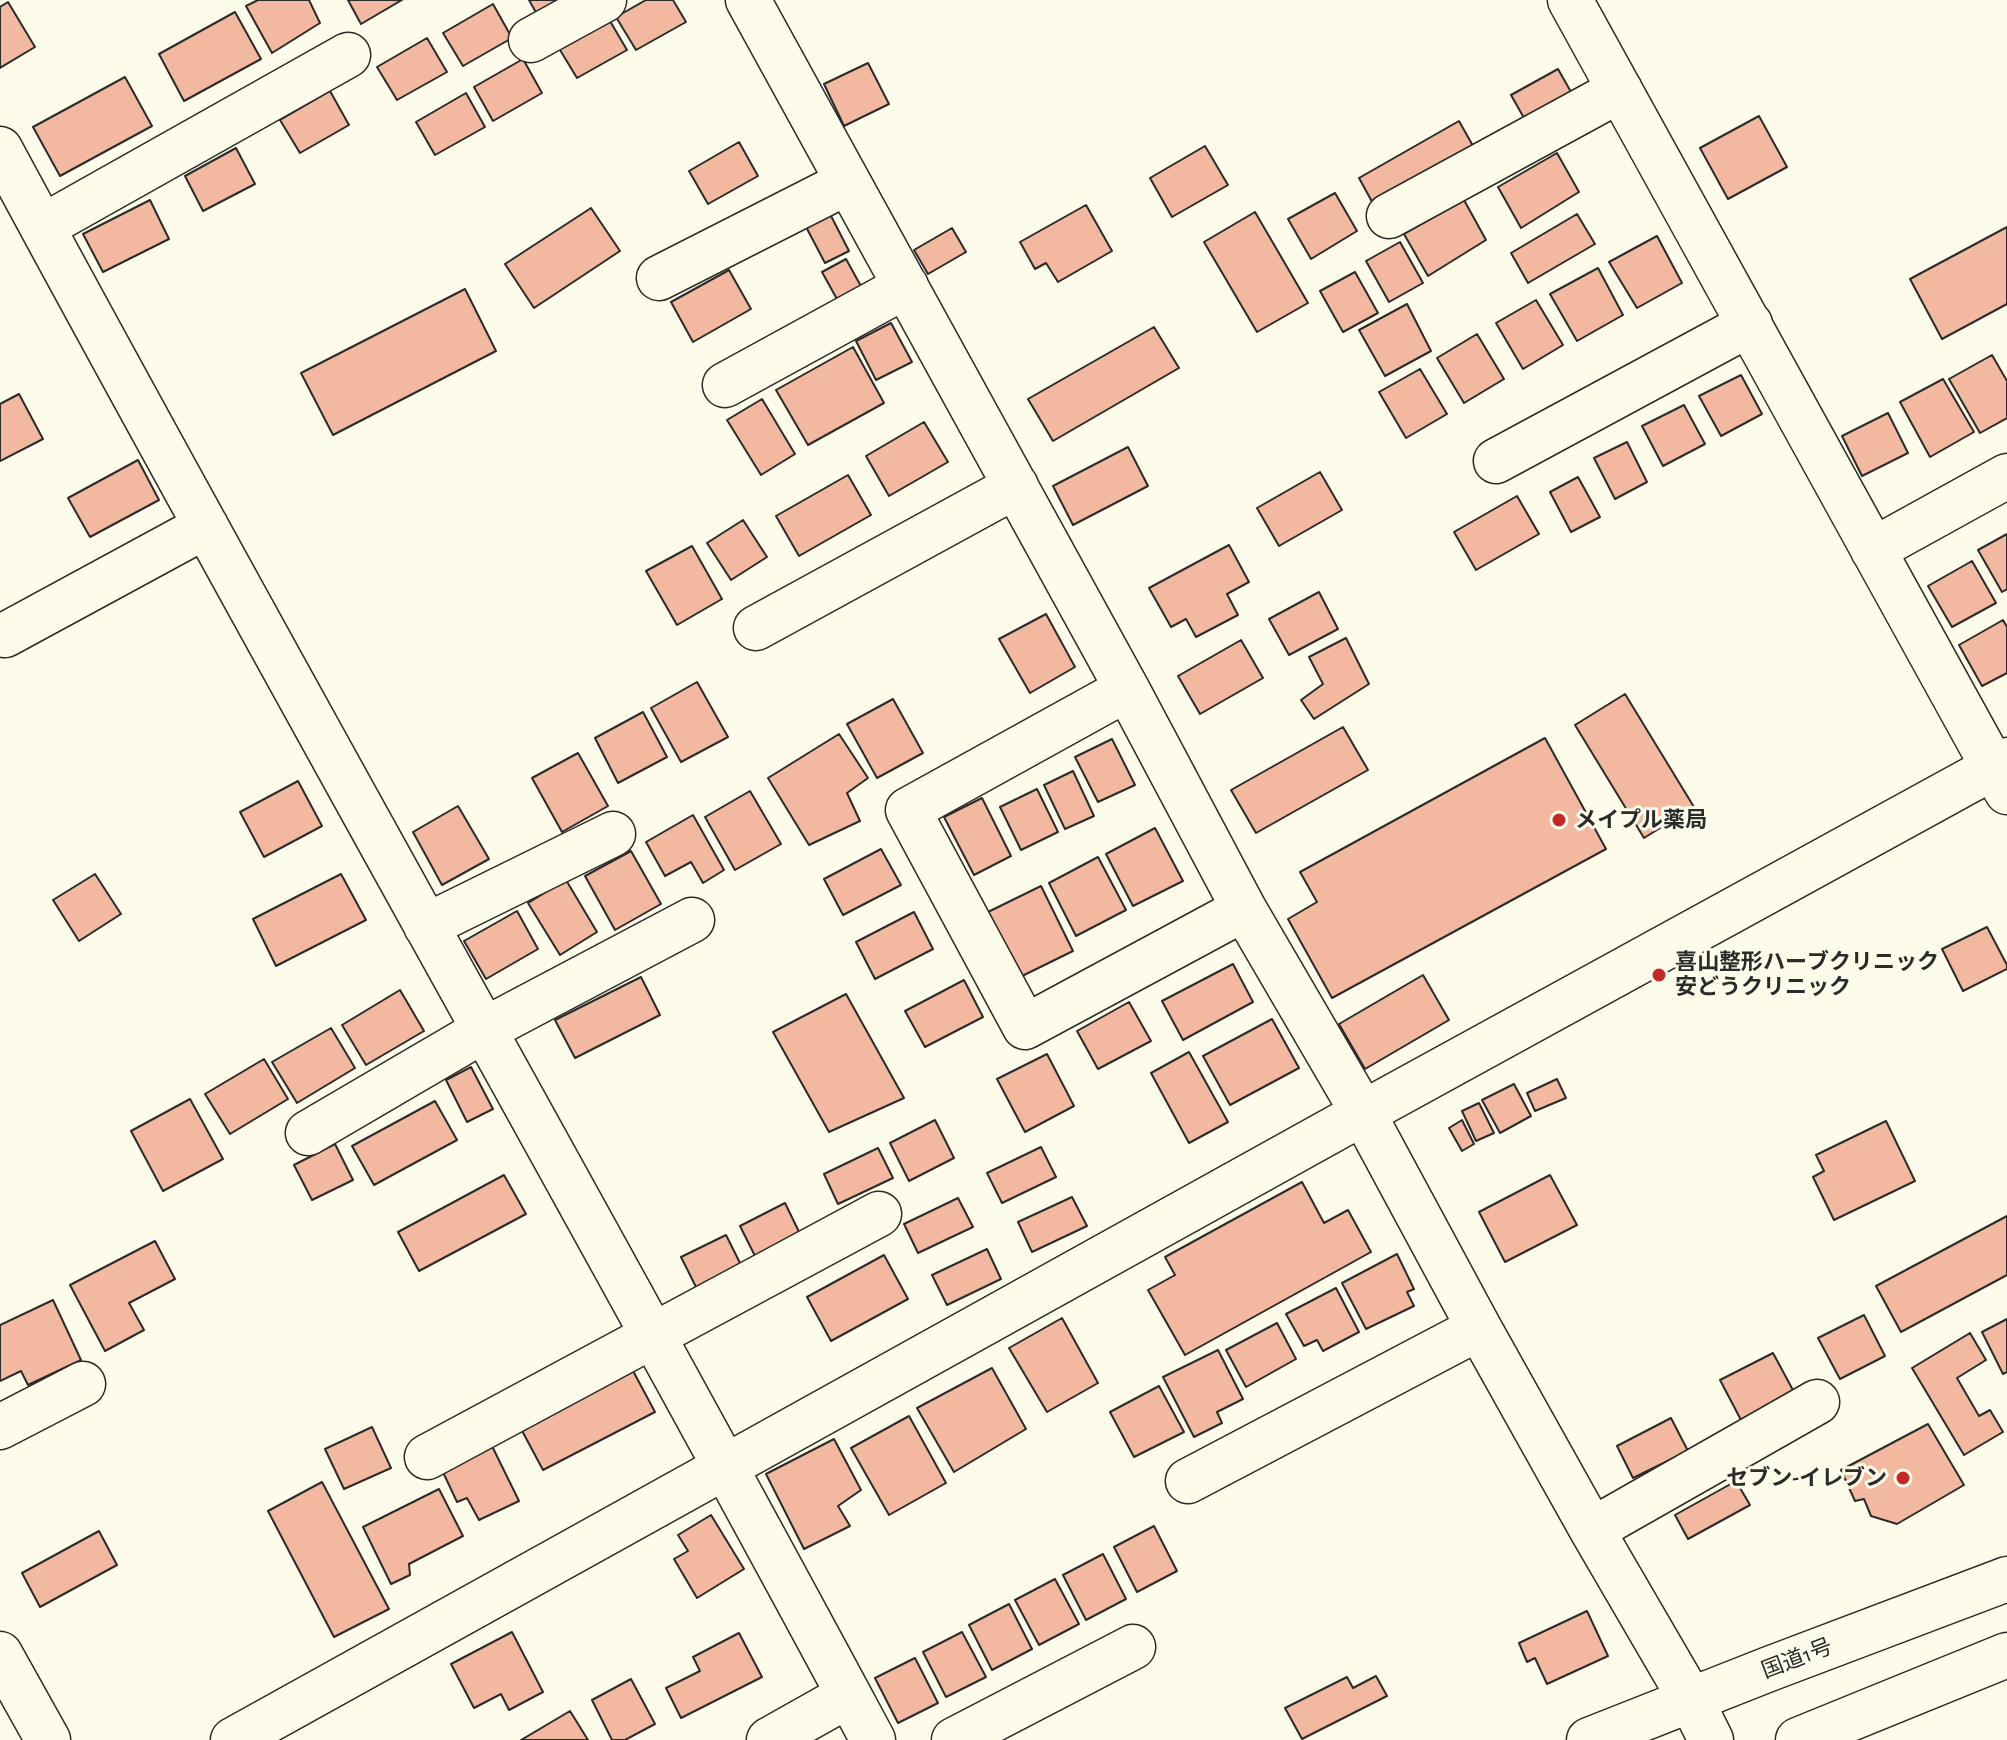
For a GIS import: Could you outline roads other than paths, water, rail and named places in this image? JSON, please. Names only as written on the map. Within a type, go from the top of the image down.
[{"type":"main road","points":[[531,40],[604,0]]},
{"type":"main road","points":[[748,0],[1127,689],[1244,909],[1363,1113],[1479,1328],[1711,1740]]},
{"type":"main road","points":[[233,1740],[1363,1113],[2003,773],[1873,550],[1570,0]]},
{"type":"main road","points":[[42,227],[348,55]]},
{"type":"main road","points":[[1389,216],[1620,90]]},
{"type":"main road","points":[[0,149],[726,1466],[873,1740]]},
{"type":"main road","points":[[659,278],[848,182]]},
{"type":"main road","points":[[725,385],[906,286]]},
{"type":"main road","points":[[1496,461],[1750,324]]},
{"type":"main road","points":[[1873,550],[2007,476]]},
{"type":"main road","points":[[756,628],[1016,486]]},
{"type":"main road","points":[[5,635],[206,526]]},
{"type":"main road","points":[[1127,689],[908,810],[1025,1027],[1244,909]]},
{"type":"main road","points":[[426,926],[613,834]]},
{"type":"main road","points":[[308,1133],[484,1030],[692,920]]},
{"type":"main road","points":[[427,1457],[879,1214]]},
{"type":"main road","points":[[1188,1481],[1479,1328]]},
{"type":"main road","points":[[0,1427],[83,1384]]},
{"type":"main road","points":[[1592,1530],[1817,1402]]},
{"type":"main road","name":"国道1号","points":[[1589,1740],[2007,1579]]},
{"type":"main road","points":[[954,1740],[1133,1647]]},
{"type":"main road","points":[[0,1654],[48,1740]]},
{"type":"main road","points":[[1798,1740],[2007,1655]]},
{"type":"main road","points":[[769,1740],[849,1695]]},
{"type":"place","name":"メイプル薬局","points":[[1559,820]]},
{"type":"place","name":"喜山整形ハーブクリニック 安どうクリニック","points":[[1659,975]]},
{"type":"place","name":"セブン-イレブン","points":[[1903,1478]]}]
